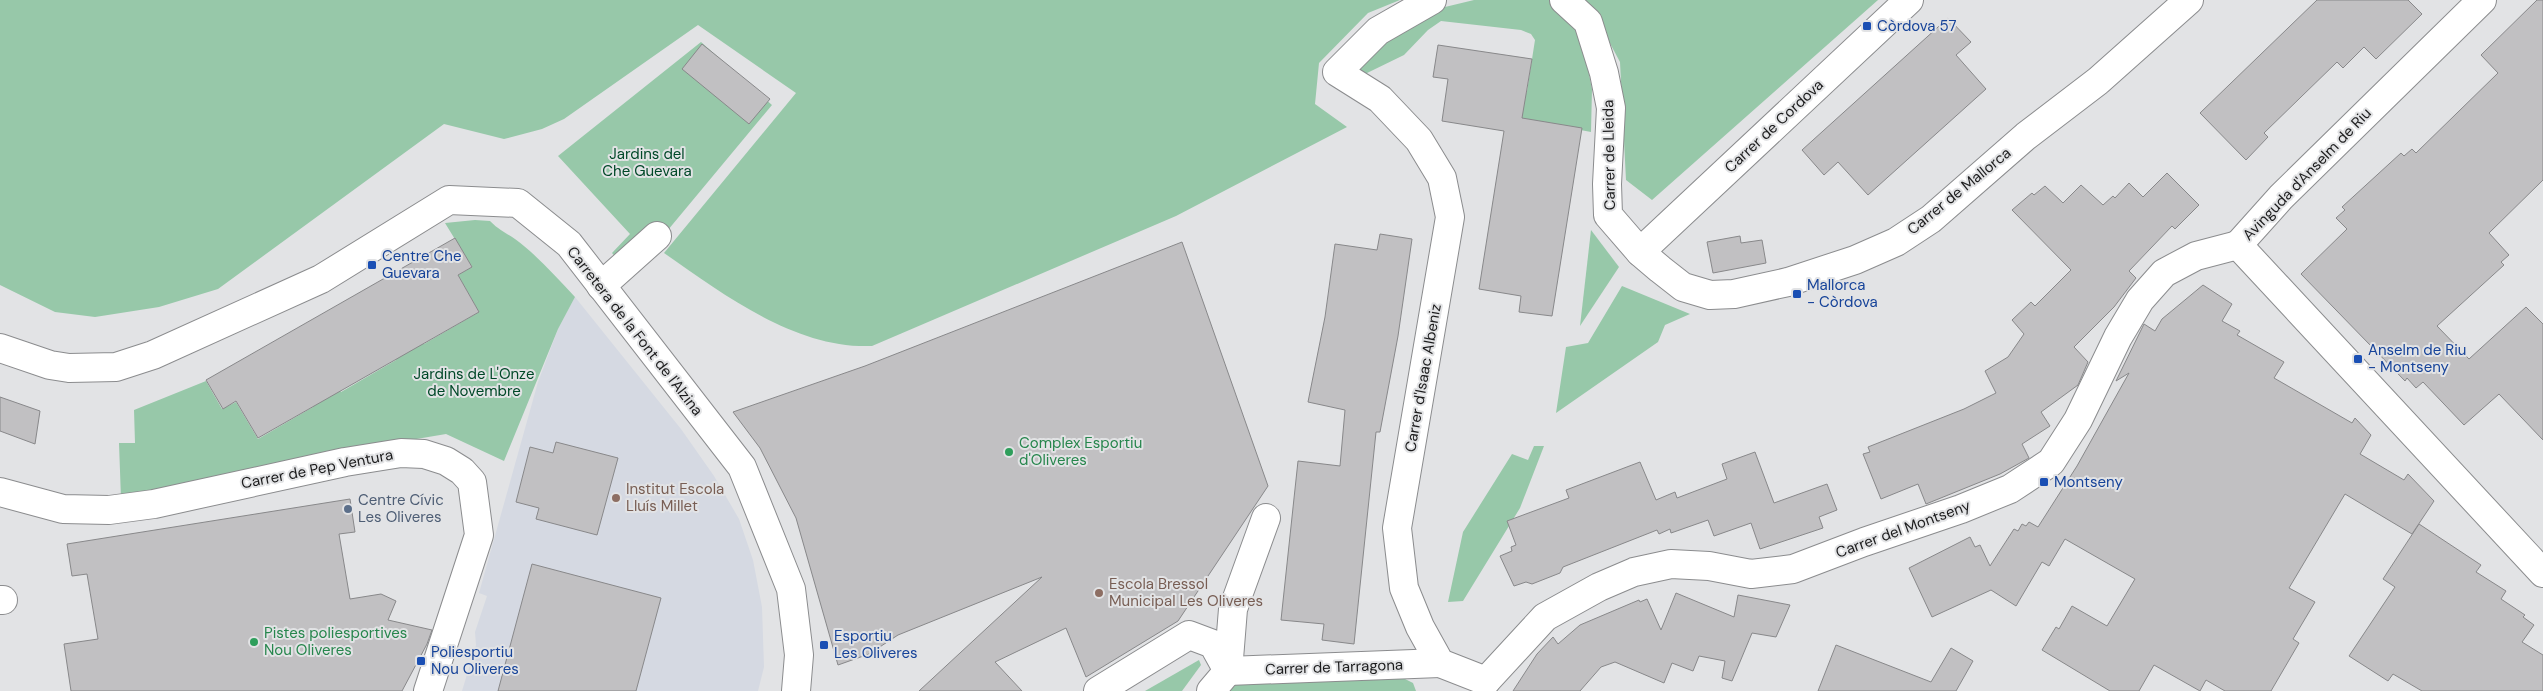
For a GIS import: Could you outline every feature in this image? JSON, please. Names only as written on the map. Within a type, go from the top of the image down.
[{"type":"street","name":"Carrer d'Isaac Albeniz","points":[[1432,0],[1378,31],[1337,72],[1380,99],[1419,140],[1442,178],[1450,218],[1397,528],[1404,588],[1420,627],[1440,663]]},
{"type":"street","name":"Carrer de Lleida","points":[[1564,0],[1588,22],[1611,108],[1608,215],[1640,252]]},
{"type":"street","name":"Carrer de Cordova","points":[[1640,252],[1909,0]]},
{"type":"street","name":"Carrer de Mallorca","points":[[1640,252],[1683,287],[1710,295],[1734,294],[1788,282],[1855,260],[1896,242],[1931,219],[2026,136],[2098,81],[2189,0]]},
{"type":"street","name":"Avinguda d'Anselm de Riu","points":[[2482,0],[2281,197],[2238,245],[2543,573]]},
{"type":"street","name":"Carretera de la Font de l'Alzina","points":[[0,348],[32,360],[69,368],[116,367],[153,356],[321,278],[449,200],[518,203],[569,244],[742,467],[791,588],[799,656],[796,691]]},
{"type":"street","points":[[601,286],[657,236]]},
{"type":"street","name":"Carrer del Montseny","points":[[1486,686],[1545,617],[1600,587],[1634,572],[1671,564],[1709,566],[1751,574],[1793,569],[1864,542],[1961,509],[2010,488],[2051,462],[2078,420],[2118,336],[2140,300],[2164,273],[2196,256],[2238,245]]},
{"type":"street","name":"Carrer de Pep Ventura","points":[[0,492],[63,509],[109,510],[154,504],[345,462],[402,453],[424,454],[446,460],[462,471],[472,482],[479,535],[428,691]]},
{"type":"street","points":[[1219,681],[1233,609],[1266,518]]},
{"type":"street","points":[[1098,691],[1189,635],[1213,644],[1219,681]]},
{"type":"street","name":"Carrer de Tarragona","points":[[1219,681],[1440,663]]},
{"type":"street","points":[[1440,663],[1486,686]]},
{"type":"shaded area","name":"Institut Escola Lluís Millet","points":[[575,297],[681,429],[714,476],[739,519],[753,560],[762,607],[764,667],[758,691],[462,691],[476,645],[475,632],[487,596],[479,593],[538,382],[558,329]]},
{"type":"green space","points":[[0,0],[1400,0],[1368,13],[1319,63],[1315,104],[1347,127],[1176,216],[872,346],[844,345],[816,339],[789,329],[736,302],[664,253],[796,93],[698,25],[564,119],[542,129],[504,139],[444,124],[218,289],[159,307],[95,317],[55,312],[0,285]]},
{"type":"green space","points":[[1474,0],[1551,0],[1570,12],[1585,54],[1592,89],[1591,132],[1549,124],[1506,131],[1527,91],[1535,40],[1531,34],[1521,30],[1441,21],[1428,30],[1404,55],[1365,74],[1359,69],[1358,62],[1407,21],[1445,7]]},
{"type":"green space","points":[[1577,0],[1878,0],[1652,200],[1626,180],[1620,62],[1597,19]]},
{"type":"green space","name":"Jardins del Che Guevara","points":[[701,42],[772,105],[653,248],[618,260],[612,253],[630,234],[558,156]]},
{"type":"green space","name":"Jardins de L'Onze de Novembre","points":[[475,220],[490,221],[515,239],[539,260],[575,297],[558,329],[504,461],[446,434],[369,447],[121,499],[119,443],[135,443],[134,410],[206,381],[222,409],[236,402],[258,439],[313,407],[292,370],[319,354],[341,392],[396,360],[375,323],[402,307],[424,344],[479,312],[458,275],[472,267],[445,223]]},
{"type":"green space","points":[[1591,230],[1619,267],[1580,326]]},
{"type":"green space","points":[[1622,286],[1690,314],[1665,325],[1658,342],[1556,413],[1566,347],[1588,343]]},
{"type":"green space","points":[[1534,446],[1544,446],[1520,508],[1463,601],[1448,602],[1463,532],[1512,454],[1528,460]]},
{"type":"green space","points":[[1199,660],[1201,665],[1182,691],[1145,691]]},
{"type":"green space","points":[[1403,678],[1413,683],[1416,691],[1229,691],[1238,683]]},
{"type":"building","points":[[2317,0],[2408,0],[2422,14],[2376,59],[2364,47],[2343,68],[2337,62],[2264,133],[2268,137],[2246,160],[2200,113]]},
{"type":"building","points":[[2537,0],[2543,0],[2543,180],[2489,233],[2509,255],[2501,262],[2504,265],[2437,326],[2469,359],[2526,307],[2543,324],[2543,440],[2499,394],[2464,425],[2423,382],[2416,388],[2407,378],[2405,381],[2301,274],[2347,229],[2336,218],[2345,210],[2342,207],[2401,153],[2404,156],[2412,149],[2416,153],[2498,73],[2481,55]]},
{"type":"building","points":[[1948,18],[1971,42],[1956,55],[1986,89],[1868,195],[1838,162],[1824,175],[1802,150]]},
{"type":"building","points":[[702,44],[770,99],[749,124],[682,69]]},
{"type":"building","points":[[1438,45],[1532,59],[1522,118],[1582,128],[1552,316],[1519,312],[1521,296],[1479,289],[1504,131],[1442,121],[1448,79],[1433,77]]},
{"type":"building","points":[[2167,173],[2199,205],[2175,229],[2172,226],[2129,271],[2136,278],[2114,307],[2074,347],[2088,362],[2078,385],[2041,412],[2050,426],[2022,444],[2029,458],[2000,474],[1926,504],[1918,484],[1881,499],[1863,454],[1870,452],[1868,447],[1964,409],[1996,393],[1985,371],[2008,357],[2024,334],[2012,320],[2031,302],[2035,306],[2071,270],[2012,210],[2032,193],[2034,195],[2045,186],[2063,203],[2081,185],[2103,205],[2113,196],[2115,198],[2129,183],[2143,197]]},
{"type":"building","points":[[1380,234],[1412,239],[1398,336],[1380,432],[1376,432],[1354,644],[1322,640],[1324,624],[1281,620],[1298,461],[1340,466],[1345,410],[1308,402],[1325,317],[1335,244],[1377,250]]},
{"type":"building","points":[[1740,236],[1741,243],[1762,240],[1766,263],[1713,273],[1707,242]]},
{"type":"building","points":[[455,238],[472,267],[458,275],[479,312],[258,438],[236,401],[223,409],[206,380]]},
{"type":"building","name":"Complex Esportiu d'Oliveres","points":[[1182,242],[1268,486],[1178,621],[1086,677],[1066,628],[995,662],[1022,691],[919,691],[1042,577],[898,635],[869,654],[838,665],[796,518],[760,448],[733,412],[865,366]]},
{"type":"building","points":[[2203,285],[2232,304],[2222,321],[2240,331],[2237,335],[2284,362],[2274,378],[2352,423],[2355,418],[2371,435],[2360,454],[2404,480],[2408,474],[2434,501],[2412,534],[2345,494],[2289,588],[2315,602],[2293,639],[2299,643],[2271,691],[2225,691],[2206,680],[2200,691],[2154,665],[2139,691],[2110,691],[2042,650],[2056,627],[2059,629],[2072,606],[2107,626],[2135,579],[2065,539],[2049,566],[2042,562],[2016,606],[1991,590],[1932,617],[1909,568],[1970,537],[1975,547],[1980,545],[1990,566],[2014,529],[2018,531],[2022,524],[2026,526],[2029,522],[2038,527],[2077,466],[2129,373],[2116,381],[2144,324],[2155,331],[2162,319]]},
{"type":"building","points":[[0,397],[40,411],[35,444],[0,431]]},
{"type":"building","points":[[556,442],[618,458],[597,535],[536,519],[539,508],[516,502],[530,447],[553,453]]},
{"type":"building","points":[[1755,452],[1774,503],[1827,484],[1837,510],[1819,517],[1823,528],[1760,549],[1751,523],[1714,536],[1708,520],[1671,533],[1670,529],[1659,534],[1657,530],[1563,567],[1560,573],[1532,584],[1526,582],[1514,586],[1500,556],[1512,551],[1511,547],[1516,545],[1507,521],[1569,498],[1566,490],[1640,462],[1656,500],[1675,492],[1677,498],[1727,479],[1722,464]]},
{"type":"building","points":[[350,499],[355,532],[339,534],[350,599],[381,594],[396,601],[388,620],[432,630],[427,644],[402,691],[71,691],[64,644],[98,639],[87,574],[72,576],[67,544]]},
{"type":"building","points":[[2419,524],[2481,565],[2476,572],[2506,591],[2501,599],[2525,615],[2523,617],[2534,625],[2522,642],[2543,655],[2543,691],[2422,691],[2393,674],[2388,681],[2349,656],[2395,587],[2383,579]]},
{"type":"building","points":[[532,564],[661,598],[636,691],[498,691]]},
{"type":"building","points":[[1676,593],[1734,617],[1738,595],[1790,605],[1776,637],[1752,633],[1732,681],[1722,678],[1725,661],[1699,656],[1693,671],[1672,663],[1664,683],[1615,662],[1601,667],[1580,691],[1513,691],[1537,654],[1553,637],[1558,644],[1580,625],[1639,600],[1640,602],[1647,599],[1661,630]]},
{"type":"building","points":[[1836,645],[1931,682],[1951,648],[1973,661],[1956,691],[1818,691]]},
{"type":"place","name":"Còrdova 57","points":[[1867,26]]},
{"type":"place","name":"Centre Che Guevara","points":[[372,265]]},
{"type":"place","name":"Mallorca - Còrdova","points":[[1797,294]]},
{"type":"place","name":"Anselm de Riu - Montseny","points":[[2358,359]]},
{"type":"place","name":"Complex Esportiu d'Oliveres","points":[[1009,452]]},
{"type":"place","name":"Montseny","points":[[2044,482]]},
{"type":"place","name":"Institut Escola Lluís Millet","points":[[616,498]]},
{"type":"place","name":"Centre Cívic Les Oliveres","points":[[348,509]]},
{"type":"place","name":"Escola Bressol Municipal Les Oliveres","points":[[1099,593]]},
{"type":"place","name":"Pistes poliesportives Nou Oliveres","points":[[254,642]]},
{"type":"place","name":"Esportiu Les Oliveres","points":[[824,645]]},
{"type":"place","name":"Poliesportiu Nou Oliveres","points":[[421,661]]}]
